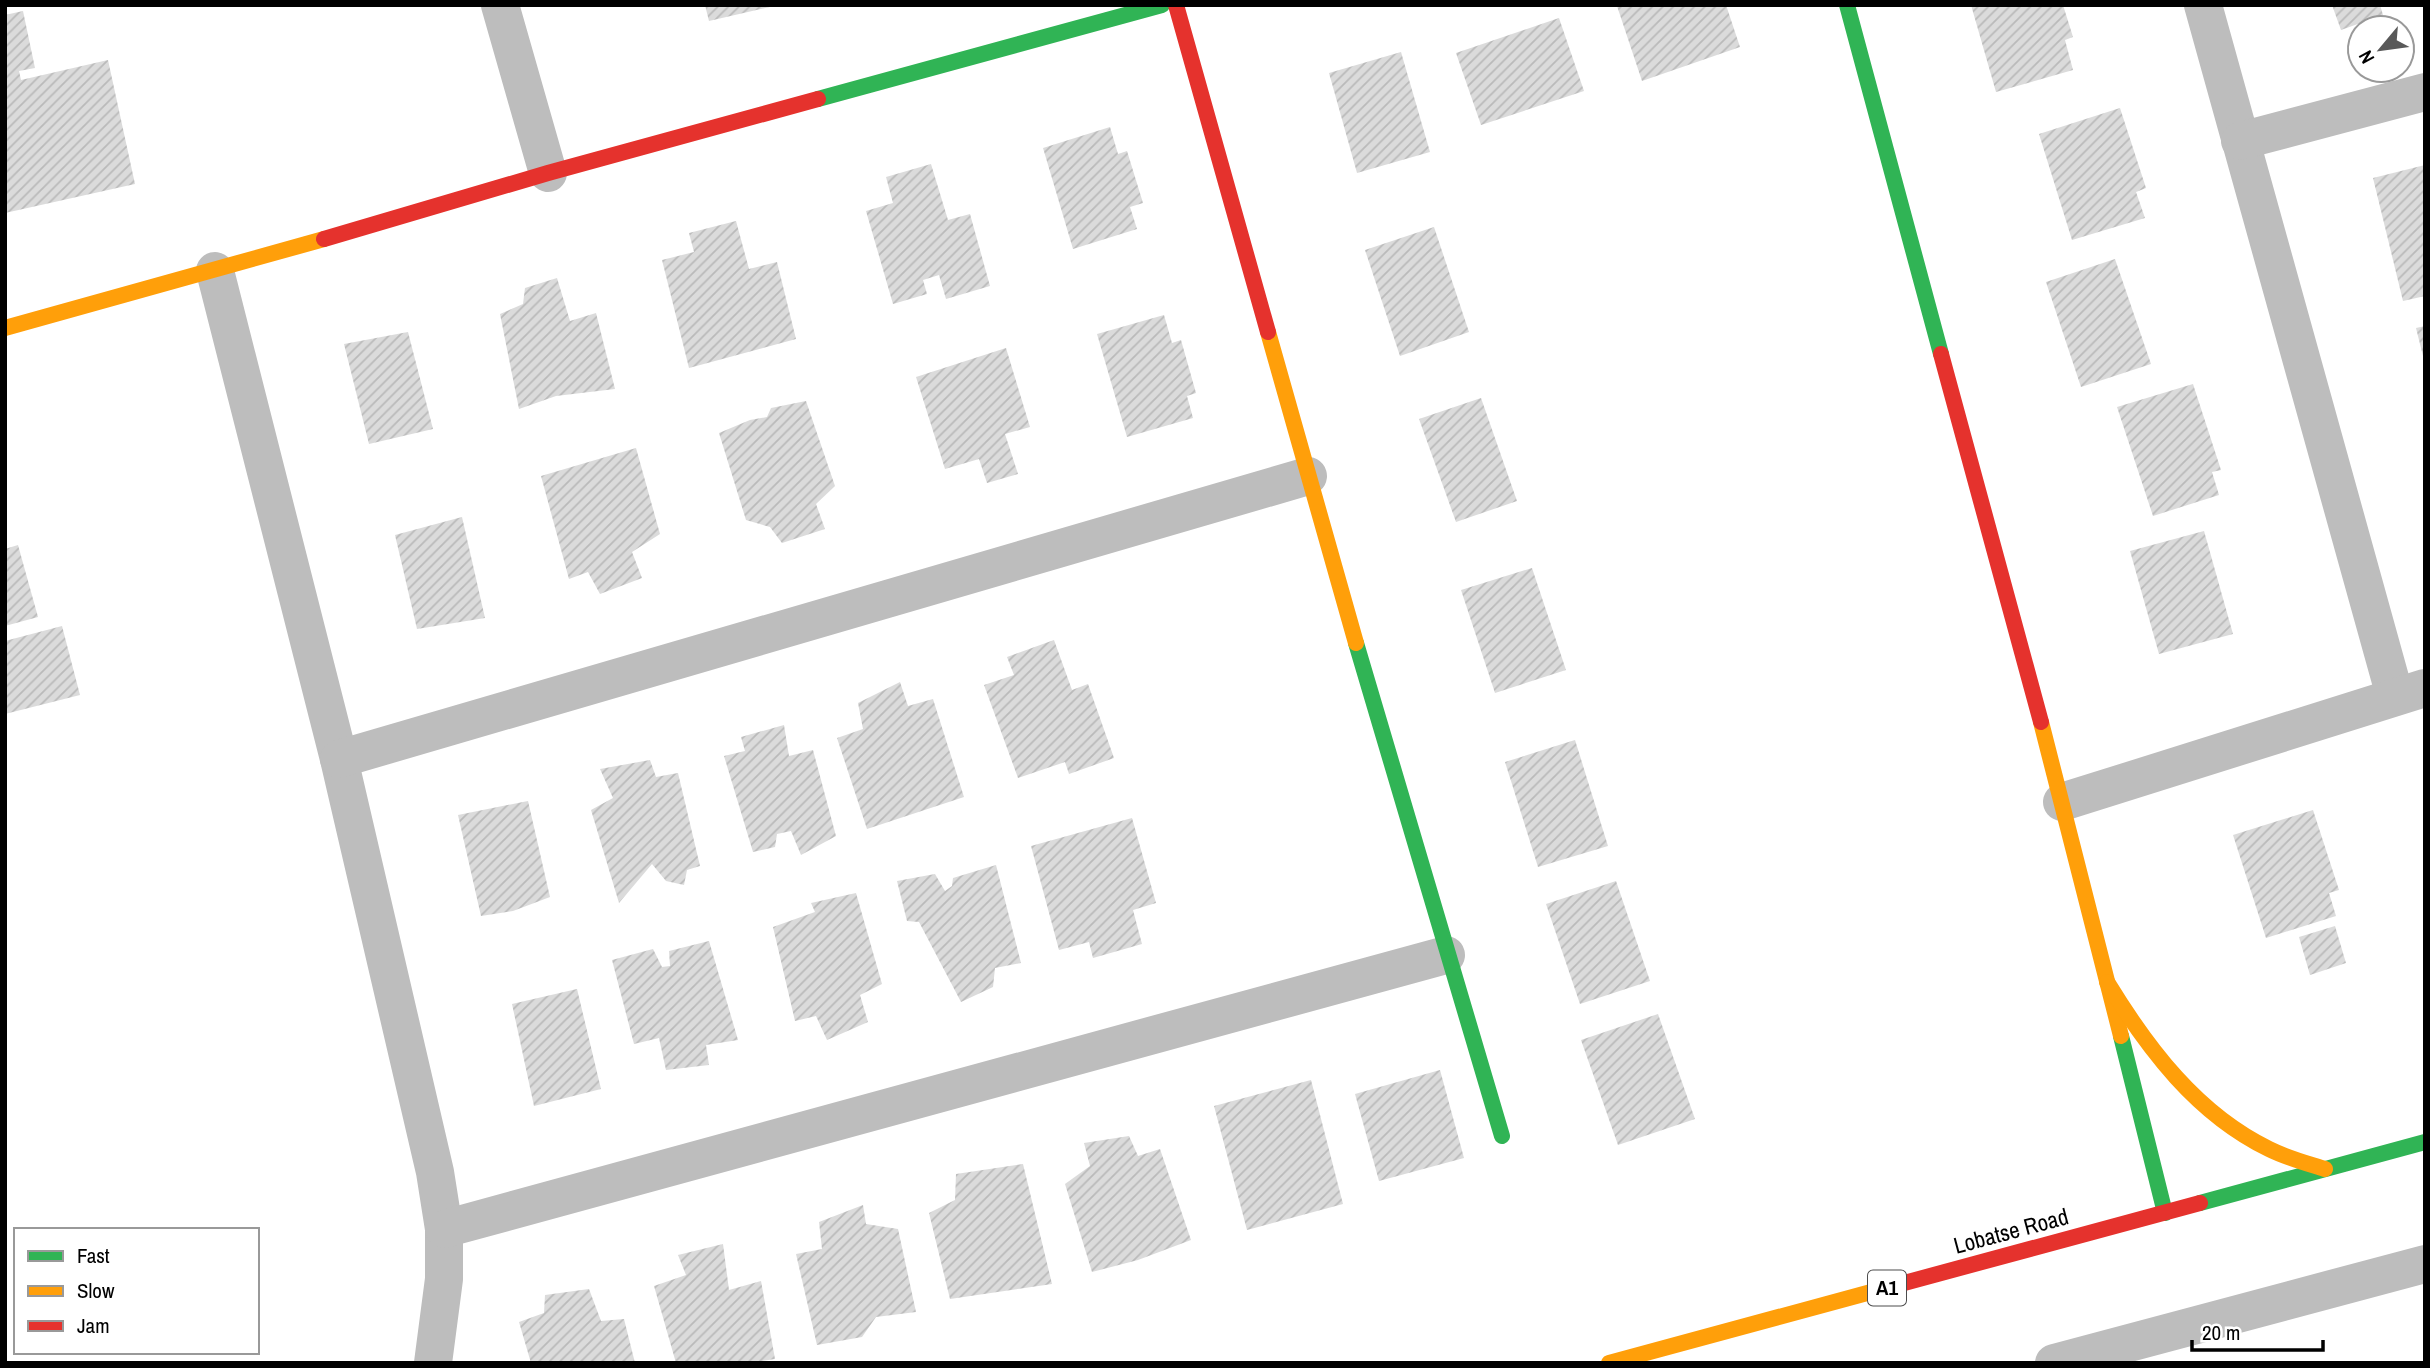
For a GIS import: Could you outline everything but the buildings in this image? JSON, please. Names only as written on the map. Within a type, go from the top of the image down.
[{"type":"main road","points":[[5,328],[215,271],[548,173],[1162,5]]},
{"type":"main road","points":[[1176,5],[1446,955],[1502,1136]]},
{"type":"main road","points":[[1847,5],[2062,802],[2165,1213]]},
{"type":"main road","points":[[2108,982],[2156,1055],[2185,1089],[2222,1121],[2267,1148],[2325,1169]]},
{"type":"main road","name":"Lobatse Road","points":[[1609,1363],[2425,1142]]},
{"type":"street","points":[[500,5],[548,173]]},
{"type":"street","points":[[2062,802],[2410,692],[2240,141],[2203,5]]},
{"type":"street","points":[[2240,141],[2425,92]]},
{"type":"street","points":[[215,271],[339,758],[435,1172],[444,1229],[444,1279],[433,1363]]},
{"type":"street","points":[[339,758],[1308,476]]},
{"type":"street","points":[[444,1229],[1446,955]]},
{"type":"street","points":[[2054,1363],[2425,1264]]},
{"type":"traffic: fast","points":[[818,99],[1162,5]]},
{"type":"traffic: fast","points":[[1847,5],[1941,354]]},
{"type":"traffic: fast","points":[[1356,643],[1502,1136]]},
{"type":"traffic: fast","points":[[2121,1036],[2165,1213]]},
{"type":"traffic: fast","points":[[2200,1203],[2425,1142]]},
{"type":"traffic: slow","points":[[5,328],[324,239]]},
{"type":"traffic: slow","points":[[1268,332],[1356,643]]},
{"type":"traffic: slow","points":[[2041,722],[2121,1036]]},
{"type":"traffic: slow","points":[[2107,982],[2157,1055],[2176,1078],[2219,1118],[2269,1149],[2325,1169]]},
{"type":"traffic: slow","points":[[1609,1363],[1882,1289]]},
{"type":"traffic: jam","points":[[1176,5],[1268,332]]},
{"type":"traffic: jam","points":[[324,239],[548,173],[818,99]]},
{"type":"traffic: jam","points":[[1941,354],[2041,722]]},
{"type":"traffic: jam","points":[[1882,1289],[2200,1203]]}]
